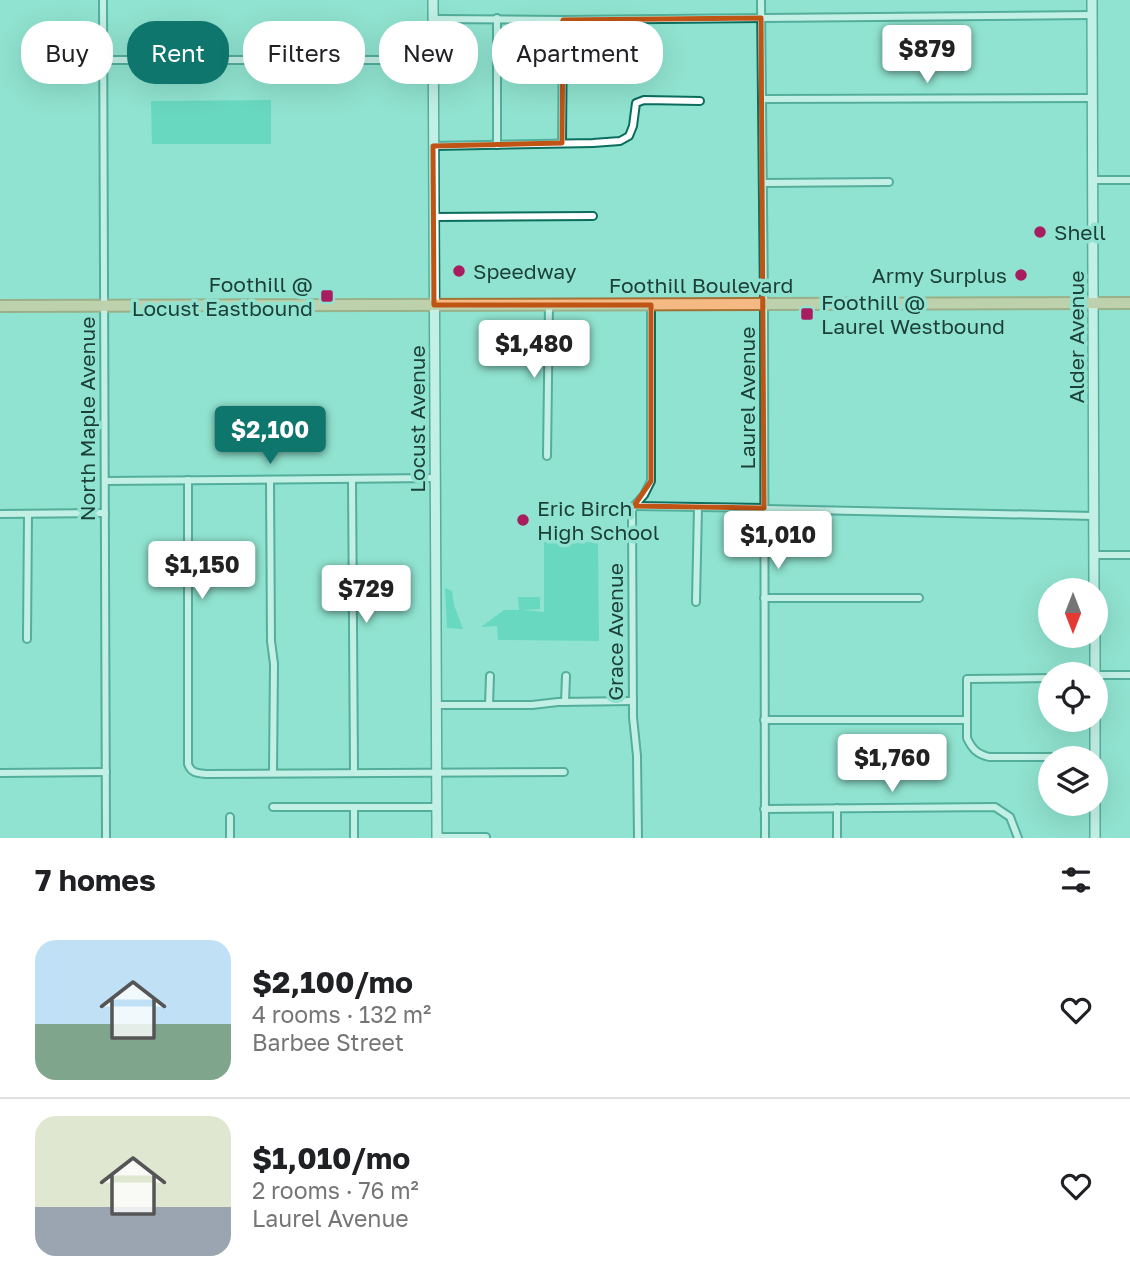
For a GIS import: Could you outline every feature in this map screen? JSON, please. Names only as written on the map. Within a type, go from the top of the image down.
[{"type":"main road","name":"Foothill Boulevard","points":[[0,306],[1130,303]]},
{"type":"street","name":"North Maple Avenue","points":[[103,0],[103,21]]},
{"type":"street","name":"Locust Avenue","points":[[433,0],[433,19]]},
{"type":"street","name":"Laurel Avenue","points":[[761,0],[765,838]]},
{"type":"street","name":"Alder Avenue","points":[[1092,0],[1094,578]]},
{"type":"street","points":[[433,19],[1092,16]]},
{"type":"street","points":[[497,18],[497,145]]},
{"type":"street","points":[[562,144],[563,20]]},
{"type":"street","points":[[113,60],[379,60]]},
{"type":"street","name":"North Maple Avenue","points":[[103,84],[106,838]]},
{"type":"street","name":"Locust Avenue","points":[[433,84],[437,837]]},
{"type":"street","points":[[762,99],[1093,98]]},
{"type":"street","points":[[433,146],[593,144],[620,141],[629,136],[636,103],[644,100],[700,101]]},
{"type":"street","points":[[1093,180],[1130,180]]},
{"type":"street","points":[[763,183],[889,182]]},
{"type":"street","points":[[433,217],[593,216]]},
{"type":"street","points":[[547,456],[548,305]]},
{"type":"street","name":"Grace Avenue","points":[[638,838],[638,756],[633,726],[632,512],[651,481],[651,305]]},
{"type":"street","points":[[95,445],[105,445]]},
{"type":"street","points":[[95,471],[104,471]]},
{"type":"street","points":[[105,481],[435,478]]},
{"type":"street","points":[[352,479],[354,772]]},
{"type":"street","points":[[188,480],[188,764],[191,770],[199,773],[564,772]]},
{"type":"street","points":[[270,480],[271,640],[274,664],[273,773]]},
{"type":"street","points":[[634,506],[1094,516]]},
{"type":"street","points":[[696,602],[698,507]]},
{"type":"street","points":[[0,514],[105,513]]},
{"type":"street","points":[[27,639],[28,514]]},
{"type":"street","points":[[1094,555],[1130,555]]},
{"type":"street","points":[[764,598],[919,598]]},
{"type":"street","points":[[1108,674],[1130,675]]},
{"type":"street","points":[[489,705],[490,676]]},
{"type":"street","points":[[565,702],[566,676]]},
{"type":"street","points":[[1038,678],[967,679],[967,738],[971,746],[981,755],[989,757],[1038,757]]},
{"type":"street","points":[[435,705],[633,701]]},
{"type":"street","points":[[764,720],[967,720]]},
{"type":"street","points":[[0,773],[106,772]]},
{"type":"street","points":[[273,807],[436,807]]},
{"type":"street","points":[[354,807],[354,838]]},
{"type":"street","points":[[764,809],[995,807],[1010,817],[1018,838]]},
{"type":"street","points":[[837,808],[837,838]]},
{"type":"street","points":[[1095,816],[1095,838]]},
{"type":"street","points":[[230,817],[230,838]]},
{"type":"street","points":[[437,837],[486,837]]},
{"type":"highlighted area","points":[[761,18],[764,508],[634,506],[651,481],[651,305],[434,305],[433,146],[562,143],[563,20]]},
{"type":"green space","points":[[271,100],[271,144],[152,144],[151,101]]},
{"type":"green space","points":[[544,542],[598,542],[599,641],[498,640],[497,626],[481,627],[504,610],[519,610],[518,597],[540,597],[540,609],[523,610],[544,612]]},
{"type":"green space","points":[[445,588],[452,591],[463,629],[447,628]]},
{"type":"place","name":"Shell","points":[[1040,232]]},
{"type":"place","name":"Speedway","points":[[459,271]]},
{"type":"place","name":"Army Surplus","points":[[1021,275]]},
{"type":"place","name":"Foothill @ Locust Eastbound","points":[[327,296]]},
{"type":"place","name":"Foothill @ Laurel Westbound","points":[[807,314]]},
{"type":"place","name":"Eric Birch High School","points":[[523,520]]}]
